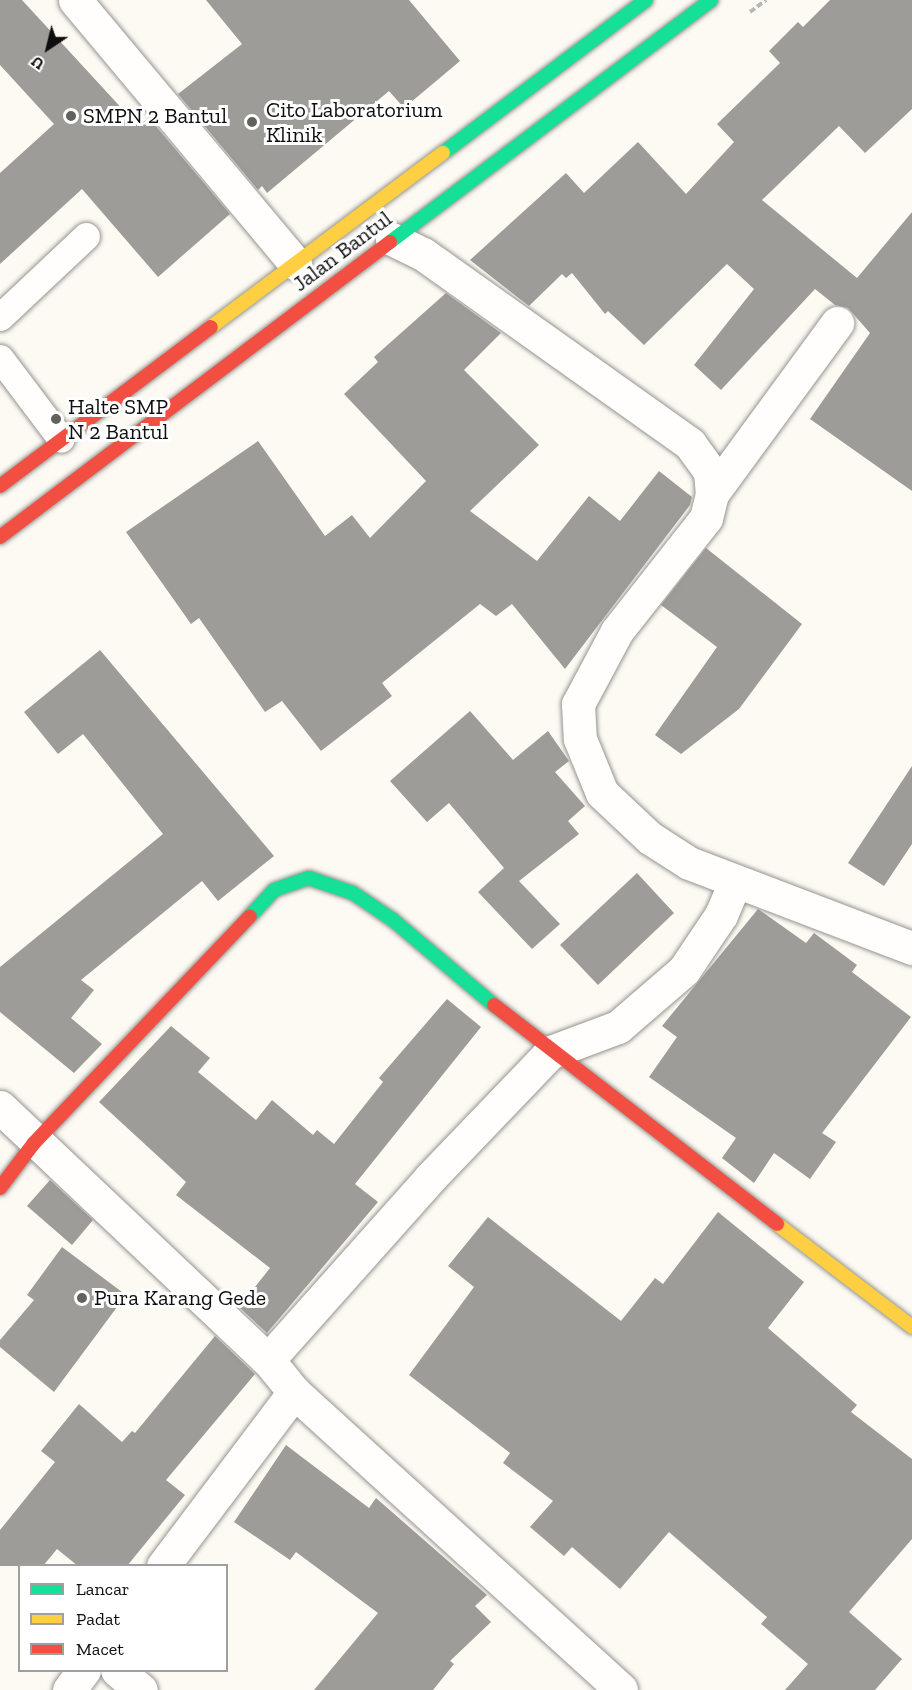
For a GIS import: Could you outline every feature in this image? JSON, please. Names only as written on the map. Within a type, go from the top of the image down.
[{"type":"main road","name":"Jalan Bantul","points":[[0,486],[646,0]]},
{"type":"main road","name":"Jalan Bantul","points":[[0,537],[711,0]]},
{"type":"main road","points":[[0,1188],[34,1143],[274,890],[293,879],[323,880],[370,904],[551,1052],[912,1327]]},
{"type":"street","points":[[75,0],[295,263]]},
{"type":"street","points":[[392,240],[423,254],[690,444],[707,463],[712,494]]},
{"type":"street","points":[[837,323],[712,494],[706,518],[617,632],[589,677],[578,704],[578,726],[602,793],[626,819],[671,853],[735,882],[912,948]]},
{"type":"street","points":[[268,1360],[430,1178],[551,1052],[618,1027],[684,970],[721,915],[735,882]]},
{"type":"street","points":[[0,1107],[34,1143],[268,1360],[294,1392],[621,1690]]},
{"type":"street","points":[[165,1564],[294,1392]]},
{"type":"street","points":[[69,1690],[83,1672]]},
{"type":"street","points":[[118,1672],[141,1690]]},
{"type":"lane","points":[[0,317],[86,236]]},
{"type":"lane","points":[[0,358],[61,439]]},
{"type":"building","points":[[0,0],[22,0],[138,126],[149,118],[230,214],[158,277],[82,189],[0,264],[0,173],[54,124],[0,65]]},
{"type":"building","points":[[206,0],[409,0],[460,61],[404,108],[389,91],[267,193],[262,186],[258,190],[178,94],[242,44]]},
{"type":"building","points":[[830,0],[912,0],[912,109],[865,153],[839,126],[762,200],[857,278],[912,212],[912,491],[810,419],[870,333],[848,308],[835,305],[815,289],[721,390],[694,365],[754,289],[727,264],[644,345],[608,311],[605,314],[572,273],[566,278],[562,274],[529,306],[470,260],[566,173],[584,193],[638,142],[686,194],[734,142],[717,124],[780,63],[769,51],[798,22],[803,27]]},
{"type":"building","points":[[446,293],[501,333],[464,370],[539,445],[470,511],[537,561],[589,496],[620,521],[659,471],[692,497],[690,505],[565,669],[512,604],[496,616],[480,604],[382,683],[392,696],[321,751],[282,701],[265,712],[199,618],[191,624],[126,532],[258,441],[325,536],[352,515],[370,538],[426,481],[344,394],[378,362],[374,357]]},
{"type":"building","points":[[706,548],[802,624],[739,709],[681,754],[655,735],[717,647],[661,605]]},
{"type":"building","points":[[100,650],[274,856],[218,901],[202,881],[81,980],[94,990],[71,1018],[102,1044],[74,1073],[0,1012],[0,967],[163,834],[83,734],[58,754],[24,712]]},
{"type":"building","points":[[470,711],[513,760],[548,731],[569,761],[555,772],[585,806],[568,821],[579,834],[519,881],[560,924],[532,949],[478,892],[504,868],[449,803],[427,822],[390,781]]},
{"type":"building","points":[[912,766],[912,844],[884,886],[848,863]]},
{"type":"building","points":[[637,873],[674,913],[598,985],[560,945]]},
{"type":"building","points":[[758,909],[806,943],[814,933],[857,965],[852,972],[911,1017],[822,1133],[836,1142],[810,1179],[774,1153],[754,1183],[722,1158],[736,1138],[649,1077],[677,1037],[662,1026]]},
{"type":"building","points":[[447,999],[481,1027],[355,1184],[378,1202],[267,1333],[239,1307],[270,1268],[176,1195],[186,1182],[99,1102],[171,1026],[210,1058],[198,1072],[256,1120],[272,1100],[313,1135],[317,1130],[334,1144],[383,1082],[379,1078]]},
{"type":"building","points":[[50,1180],[93,1220],[72,1245],[27,1206]]},
{"type":"building","points":[[718,1212],[804,1282],[768,1328],[857,1405],[851,1412],[912,1459],[912,1539],[849,1612],[902,1659],[875,1690],[785,1690],[808,1664],[761,1624],[767,1617],[669,1532],[620,1589],[572,1547],[564,1556],[530,1527],[553,1501],[503,1463],[510,1453],[409,1375],[474,1287],[448,1266],[488,1217],[621,1321],[655,1278],[663,1284]]},
{"type":"building","points":[[62,1247],[126,1295],[54,1392],[0,1347],[0,1340],[34,1300],[27,1295]]},
{"type":"building","points":[[215,1336],[255,1374],[166,1480],[185,1495],[129,1564],[76,1564],[57,1549],[45,1564],[0,1566],[0,1530],[55,1462],[41,1451],[79,1404],[122,1442],[132,1431],[135,1433]]},
{"type":"building","points":[[286,1445],[369,1508],[376,1498],[487,1595],[475,1606],[491,1622],[450,1661],[454,1664],[433,1690],[314,1690],[378,1613],[296,1552],[290,1560],[234,1522]]},
{"type":"traffic: fast","points":[[443,153],[646,0]]},
{"type":"traffic: fast","points":[[390,242],[711,0]]},
{"type":"traffic: fast","points":[[250,916],[274,890],[309,878],[353,893],[393,920],[494,1005]]},
{"type":"traffic: slow","points":[[211,327],[443,153]]},
{"type":"traffic: slow","points":[[777,1224],[912,1327]]},
{"type":"traffic: jam","points":[[0,537],[390,242]]},
{"type":"traffic: jam","points":[[0,486],[211,327]]},
{"type":"traffic: jam","points":[[0,1188],[34,1143],[250,916]]},
{"type":"traffic: jam","points":[[494,1005],[777,1224]]},
{"type":"place","name":"SMPN 2 Bantul","points":[[71,116]]},
{"type":"place","name":"Cito Laboratorium Klinik","points":[[252,122]]},
{"type":"place","name":"Halte SMP N 2 Bantul","points":[[56,419]]},
{"type":"place","name":"Pura Karang Gede","points":[[82,1298]]}]
